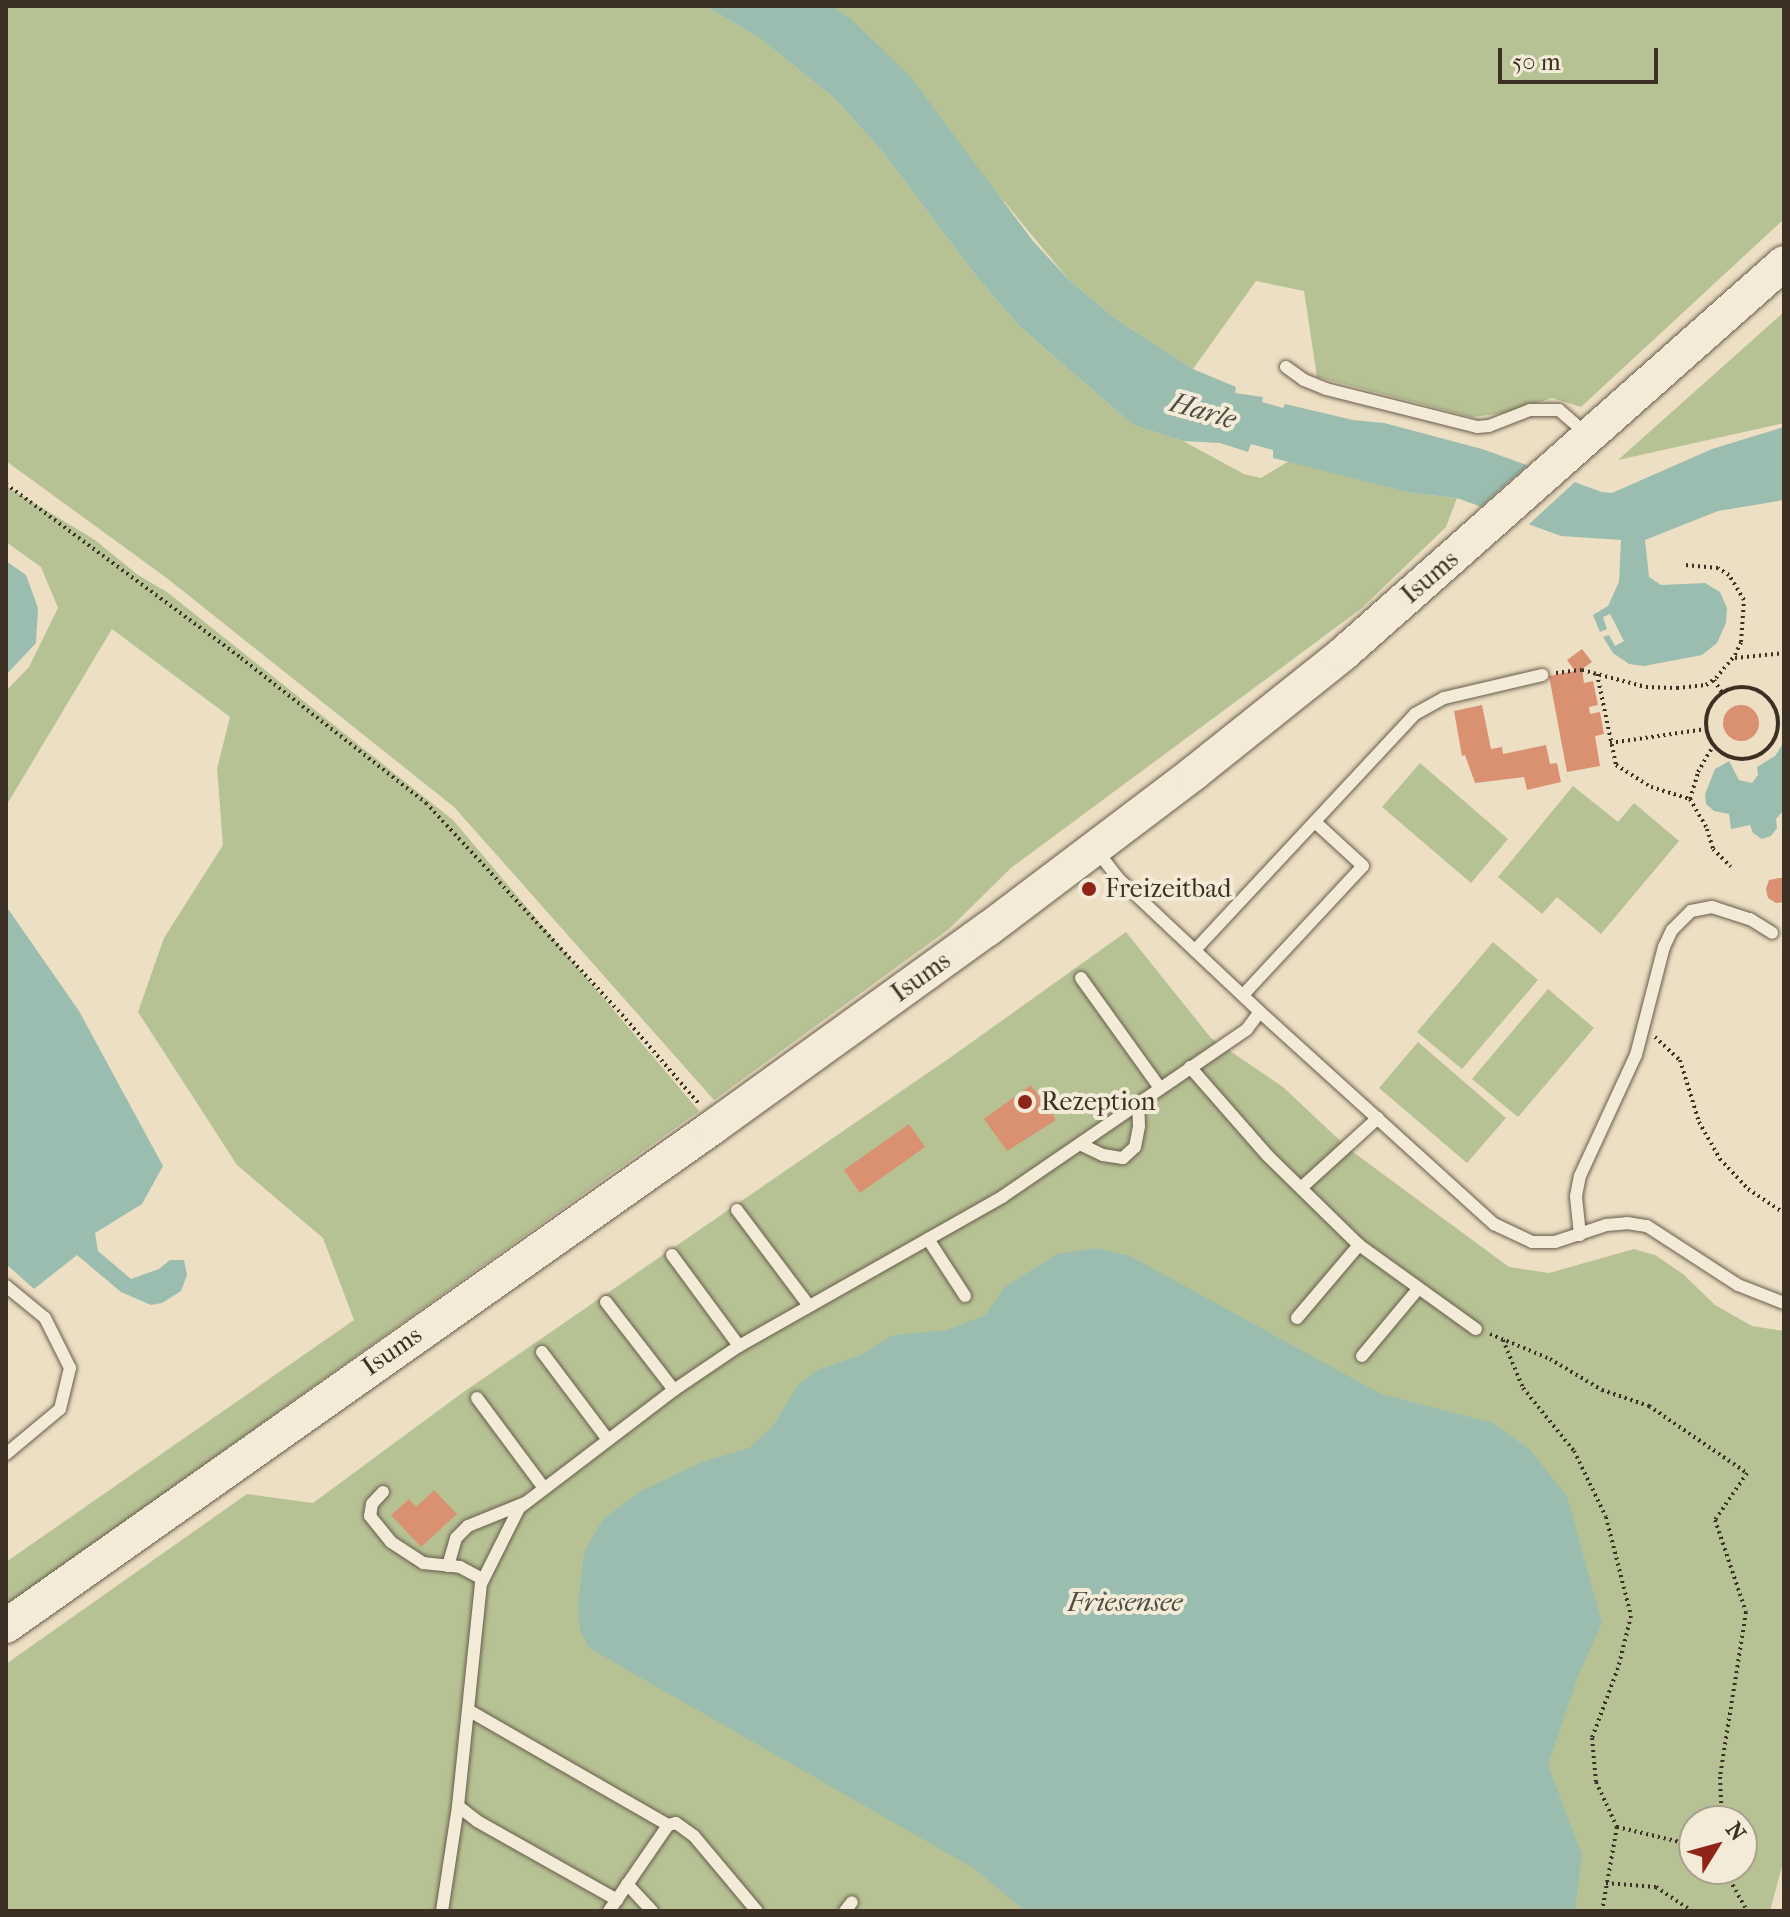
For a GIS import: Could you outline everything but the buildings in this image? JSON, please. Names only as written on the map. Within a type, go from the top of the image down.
[{"type":"main road","name":"Isums","points":[[6,1626],[713,1127],[1095,848],[1272,712],[1488,527],[1784,263]]},
{"type":"lane","points":[[1286,367],[1304,380],[1326,389],[1477,427],[1489,426],[1530,410],[1559,410],[1581,445]]},
{"type":"lane","points":[[1195,950],[1415,714],[1429,703],[1542,675]]},
{"type":"lane","points":[[1243,995],[1363,866],[1316,823]]},
{"type":"lane","points":[[1095,848],[1120,880],[1260,1012],[1494,1224],[1532,1242],[1555,1242],[1606,1225],[1627,1223],[1647,1226],[1738,1285],[1784,1303]]},
{"type":"lane","points":[[1580,1235],[1576,1196],[1580,1176],[1636,1055],[1664,947],[1680,918],[1700,907],[1712,907],[1750,919],[1772,933]]},
{"type":"lane","points":[[1081,978],[1160,1088]]},
{"type":"lane","points":[[442,1911],[458,1806],[472,1644],[483,1579],[497,1546],[525,1503],[674,1390],[739,1346],[1005,1195],[1247,1029],[1260,1012]]},
{"type":"lane","points":[[1190,1067],[1301,1188],[1359,1245],[1476,1329]]},
{"type":"lane","points":[[1080,1144],[1103,1155],[1123,1158],[1135,1147],[1139,1126],[1138,1103]]},
{"type":"lane","points":[[1301,1188],[1378,1118]]},
{"type":"lane","points":[[737,1210],[809,1306]]},
{"type":"lane","points":[[928,1239],[965,1296]]},
{"type":"lane","points":[[1297,1318],[1359,1245]]},
{"type":"lane","points":[[672,1255],[739,1346]]},
{"type":"lane","points":[[6,1286],[45,1318],[70,1368],[60,1409],[6,1454]]},
{"type":"lane","points":[[1362,1356],[1418,1289]]},
{"type":"lane","points":[[606,1302],[674,1390]]},
{"type":"lane","points":[[542,1352],[608,1440]]},
{"type":"lane","points":[[477,1398],[543,1487]]},
{"type":"lane","points":[[383,1492],[372,1504],[370,1516],[376,1527],[409,1556],[423,1563],[460,1567],[483,1579]]},
{"type":"lane","points":[[448,1566],[456,1538],[468,1526],[525,1503]]},
{"type":"lane","points":[[468,1710],[668,1825]]},
{"type":"lane","points":[[458,1806],[477,1821],[617,1900]]},
{"type":"lane","points":[[609,1911],[668,1825],[676,1823],[694,1836],[757,1911]]},
{"type":"lane","points":[[627,1884],[652,1911]]},
{"type":"path","points":[[6,484],[229,649],[426,803],[618,1010],[704,1111],[713,1127]]},
{"type":"path","points":[[1542,675],[1582,670],[1646,687],[1686,688],[1714,680],[1733,659],[1741,642],[1745,615],[1738,587],[1718,568],[1682,565]]},
{"type":"path","points":[[1733,659],[1784,653]]},
{"type":"path","points":[[1597,674],[1612,757],[1622,771],[1651,787],[1690,799],[1707,829],[1713,849],[1731,867]]},
{"type":"path","points":[[1714,680],[1722,693]]},
{"type":"path","points":[[1737,687],[1753,688],[1767,697],[1776,710],[1778,726],[1774,742],[1762,754],[1747,759],[1731,758],[1714,744],[1707,728],[1711,704],[1722,693],[1737,687]]},
{"type":"path","points":[[1610,743],[1707,728]]},
{"type":"path","points":[[1690,799],[1698,772],[1714,744]]},
{"type":"path","points":[[1644,1029],[1680,1060],[1699,1122],[1720,1159],[1748,1189],[1784,1213]]},
{"type":"path","points":[[1476,1329],[1550,1359],[1602,1390],[1649,1406],[1747,1473],[1715,1520],[1746,1612],[1720,1777],[1721,1805]]},
{"type":"path","points":[[1503,1340],[1523,1388],[1574,1451],[1606,1517],[1631,1616],[1618,1668],[1592,1738],[1596,1782],[1617,1827],[1602,1911]]},
{"type":"path","points":[[1617,1827],[1678,1842]]},
{"type":"path","points":[[1606,1883],[1656,1887],[1692,1911]]},
{"type":"path","points":[[1733,1885],[1747,1911]]},
{"type":"shaded area","points":[[6,6],[706,6],[762,40],[835,99],[882,151],[976,276],[1019,326],[1133,425],[1183,441],[1244,474],[1261,478],[1289,461],[1411,493],[1457,498],[1446,527],[1362,608],[1011,868],[949,929],[714,1100],[454,807],[168,579],[6,461]]},
{"type":"shaded area","points":[[832,6],[1784,6],[1784,219],[1581,407],[1552,398],[1506,413],[1472,417],[1317,377],[1304,291],[1256,281],[1193,369],[1116,319],[1069,280],[983,176]]},
{"type":"shaded area","points":[[1784,312],[1784,423],[1618,460]]},
{"type":"shaded area","points":[[6,486],[95,540],[138,575],[167,592],[453,820],[699,1111],[6,1606],[6,1562],[354,1320],[323,1238],[237,1165],[138,1012],[164,938],[223,845],[217,769],[230,717],[112,629],[6,806],[6,691],[29,667],[58,608],[41,567],[6,542]]},
{"type":"shaded area","points":[[1420,763],[1508,839],[1471,883],[1382,807]]},
{"type":"shaded area","points":[[1573,786],[1618,822],[1634,803],[1679,841],[1601,934],[1557,897],[1542,914],[1498,877]]},
{"type":"shaded area","points":[[1126,932],[1211,1038],[1283,1087],[1349,1149],[1509,1267],[1549,1273],[1634,1249],[1655,1255],[1683,1274],[1715,1305],[1752,1326],[1784,1331],[1784,1859],[1770,1911],[6,1911],[6,1664],[247,1494],[313,1503],[462,1393],[951,1057]]},
{"type":"shaded area","points":[[1493,942],[1538,980],[1462,1069],[1417,1032]]},
{"type":"shaded area","points":[[1548,989],[1594,1028],[1518,1117],[1472,1079]]},
{"type":"shaded area","points":[[1418,1042],[1506,1118],[1467,1163],[1379,1088]]},
{"type":"water","name":"Harle","points":[[706,6],[832,6],[850,18],[910,76],[1033,241],[1069,280],[1116,319],[1193,369],[1236,387],[1235,393],[1263,397],[1262,402],[1283,408],[1285,404],[1353,420],[1384,423],[1482,449],[1612,493],[1712,449],[1784,427],[1784,500],[1718,511],[1645,540],[1649,577],[1661,585],[1705,583],[1720,592],[1727,608],[1726,623],[1717,643],[1702,655],[1644,666],[1629,664],[1613,653],[1603,637],[1609,635],[1615,646],[1624,641],[1610,614],[1603,617],[1607,629],[1600,632],[1593,615],[1608,606],[1619,582],[1621,540],[1561,536],[1457,498],[1411,493],[1273,458],[1273,450],[1251,444],[1248,452],[1220,443],[1183,441],[1133,425],[1019,326],[976,276],[882,151],[835,99],[762,40]]},
{"type":"water","points":[[6,561],[26,575],[38,608],[36,643],[6,675]]},
{"type":"water","points":[[1784,742],[1784,810],[1776,819],[1777,828],[1771,836],[1762,839],[1753,833],[1750,825],[1731,829],[1729,814],[1714,811],[1706,804],[1705,794],[1715,769],[1729,761],[1739,780],[1752,783],[1758,775],[1757,767],[1775,756]]},
{"type":"water","points":[[6,906],[79,1011],[163,1166],[142,1204],[95,1233],[98,1251],[131,1279],[159,1269],[170,1260],[184,1260],[187,1275],[181,1291],[162,1303],[151,1305],[121,1292],[77,1255],[34,1289],[6,1264]]},
{"type":"water","name":"Friesensee","points":[[1097,1248],[1130,1256],[1381,1394],[1493,1423],[1530,1450],[1567,1496],[1602,1623],[1578,1676],[1548,1765],[1582,1855],[1575,1911],[1025,1911],[973,1868],[589,1648],[580,1630],[578,1605],[584,1552],[603,1519],[641,1491],[702,1462],[749,1448],[773,1426],[798,1385],[817,1370],[861,1355],[893,1335],[947,1330],[985,1315],[1006,1286],[1057,1254]]},
{"type":"pier","points":[[1531,462],[1577,480],[1526,527],[1477,510]]},
{"type":"place","name":"Freizeitbad","points":[[1089,889]]},
{"type":"place","name":"Rezeption","points":[[1025,1102]]}]
